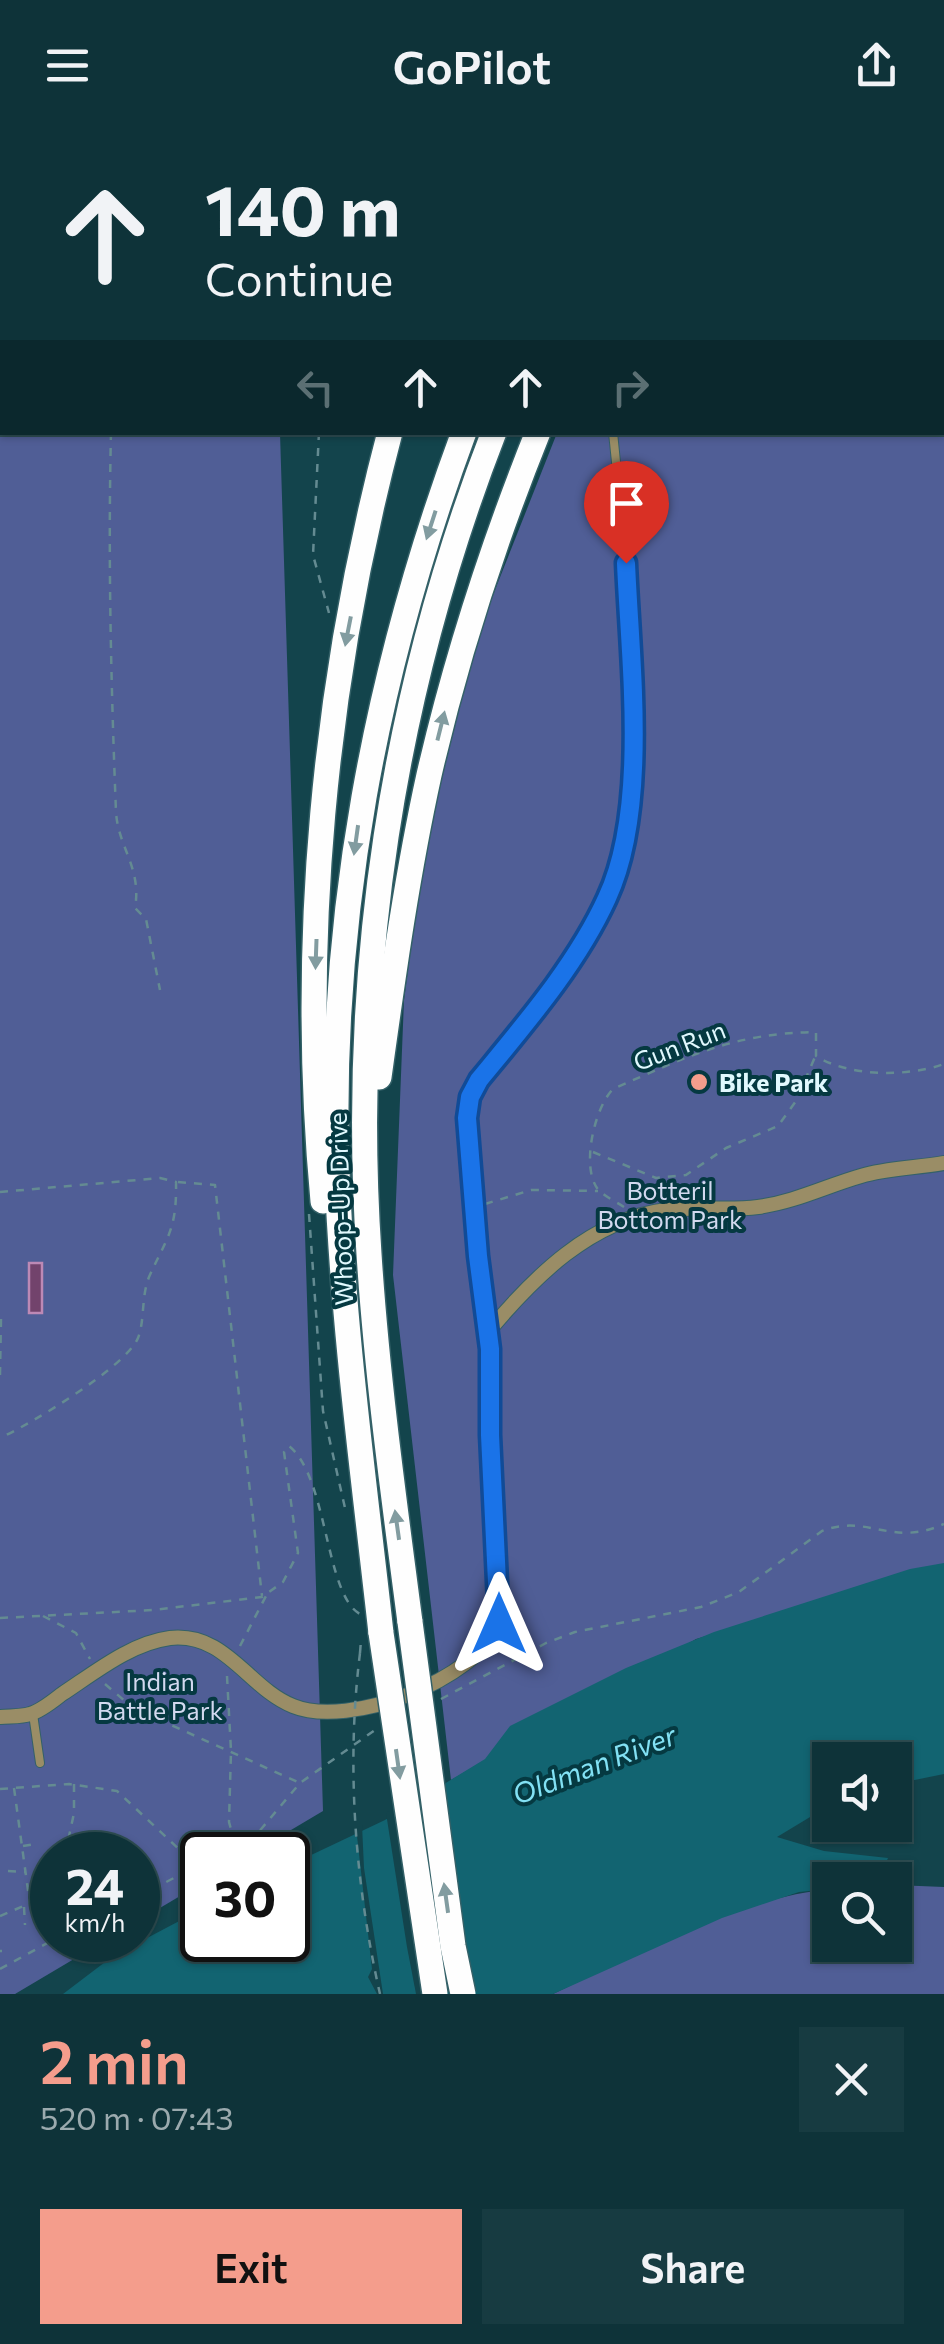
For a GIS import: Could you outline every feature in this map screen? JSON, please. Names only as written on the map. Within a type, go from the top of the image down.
[{"type":"highway","points":[[371,1624],[318,1148],[314,993],[320,845],[336,700],[376,484],[389,435]]},
{"type":"highway","name":"Whoop-Up Drive","points":[[435,1994],[371,1624],[337,1172],[340,1024],[351,881],[374,736],[407,598],[463,435]]},
{"type":"highway","name":"Whoop-Up Drive","points":[[463,1994],[447,1907],[375,1328],[366,1166],[369,978],[378,880],[400,746],[433,613],[493,435]]},
{"type":"highway","points":[[366,1166],[400,934],[428,778],[465,635],[537,435]]},
{"type":"street","points":[[0,1718],[33,1714],[103,1667],[152,1642],[190,1640],[234,1658],[288,1704],[312,1710],[335,1710],[400,1698],[478,1654],[496,1631],[501,1608],[488,1333],[514,1301],[568,1252],[624,1221],[669,1210],[756,1207],[812,1196],[862,1175],[944,1163]]},
{"type":"lane","points":[[488,1333],[467,1118],[470,1097],[577,949],[607,900],[624,846],[630,809],[632,704],[626,563],[614,435]]},
{"type":"lane","points":[[33,1714],[40,1763]]},
{"type":"path","points":[[111,435],[107,584],[116,817],[134,865],[138,888],[135,908],[146,919],[160,990]]},
{"type":"path","points":[[319,435],[313,556],[332,624]]},
{"type":"path","name":"Gun Run","points":[[598,1190],[593,1178],[592,1151],[595,1118],[604,1099],[613,1089],[716,1044],[816,1032],[816,1056],[834,1068],[921,1072],[944,1064]]},
{"type":"path","points":[[592,1151],[656,1178],[686,1175],[726,1148],[778,1126],[796,1101],[816,1056]]},
{"type":"path","points":[[0,1192],[160,1178],[215,1184],[262,1597]]},
{"type":"path","points":[[0,1438],[30,1425],[74,1394],[138,1340],[140,1307],[149,1278],[168,1246],[177,1213],[176,1182]]},
{"type":"path","points":[[474,1207],[531,1190],[598,1190],[628,1209],[624,1221]]},
{"type":"path","points":[[0,1375],[1,1318]]},
{"type":"path","points":[[0,1618],[153,1610],[262,1597],[283,1582],[298,1553],[284,1452],[289,1446],[310,1482],[345,1599],[371,1624]]},
{"type":"path","points":[[440,1699],[546,1643],[575,1632],[701,1607],[738,1592],[822,1531],[838,1525],[860,1525],[896,1535],[944,1524]]},
{"type":"path","points":[[37,1614],[70,1628],[90,1660],[97,1655],[110,1679],[104,1684],[133,1708],[300,1783]]},
{"type":"path","points":[[360,1654],[355,1726],[357,1830],[380,1994]]},
{"type":"path","points":[[259,1832],[300,1783],[360,1737],[376,1730]]},
{"type":"path","points":[[231,1752],[232,1832]]},
{"type":"path","points":[[70,1832],[74,1784]]},
{"type":"path","points":[[0,1789],[74,1784],[102,1788],[128,1798],[180,1846]]},
{"type":"path","points":[[0,1916],[30,1905],[14,1788]]},
{"type":"path","points":[[22,1846],[30,1845]]},
{"type":"path","points":[[8,1871],[26,1872]]},
{"type":"path","points":[[2,1905],[6,1912]]},
{"type":"path","points":[[24,1906],[25,1926]]},
{"type":"path","points":[[0,1970],[30,1953]]},
{"type":"green space","name":"Indian Battle Park","points":[[0,435],[280,435],[323,1811],[288,1832],[180,1832],[180,1896],[160,1908],[160,1832],[30,1832],[30,1962],[69,1962],[15,1994],[0,1994]]},
{"type":"green space","name":"Botteril Bottom Park","points":[[556,435],[944,435],[944,1566],[696,1639],[451,1780],[393,1275],[404,1000],[440,729]]},
{"type":"green space","points":[[912,1886],[944,1887],[944,1994],[553,1994],[688,1930],[812,1892],[812,1962],[912,1962]]},
{"type":"water","name":"Oldman River","points":[[944,1563],[944,1774],[912,1781],[912,1742],[812,1742],[812,1816],[777,1837],[824,1851],[888,1858],[886,1862],[812,1862],[812,1891],[722,1918],[553,1994],[63,1994],[105,1962],[160,1962],[160,1931],[180,1921],[180,1962],[310,1962],[310,1856],[385,1820],[485,1759],[510,1726],[626,1668],[714,1632],[910,1569]]},
{"type":"pier","points":[[414,1796],[447,1994],[416,1994],[407,1947],[386,1813]]},
{"type":"pier","points":[[362,1825],[364,1868],[383,1994],[377,1994],[368,1977],[372,1969],[356,1828]]},
{"type":"building","points":[[29,1263],[42,1263],[42,1313],[29,1313]]},
{"type":"place","name":"Bike Park","points":[[699,1082]]},
{"type":"route","points":[[499,1624],[490,1349],[467,1118],[470,1097],[479,1080],[577,949],[607,900],[617,873],[630,809],[632,704],[626,563]]}]
